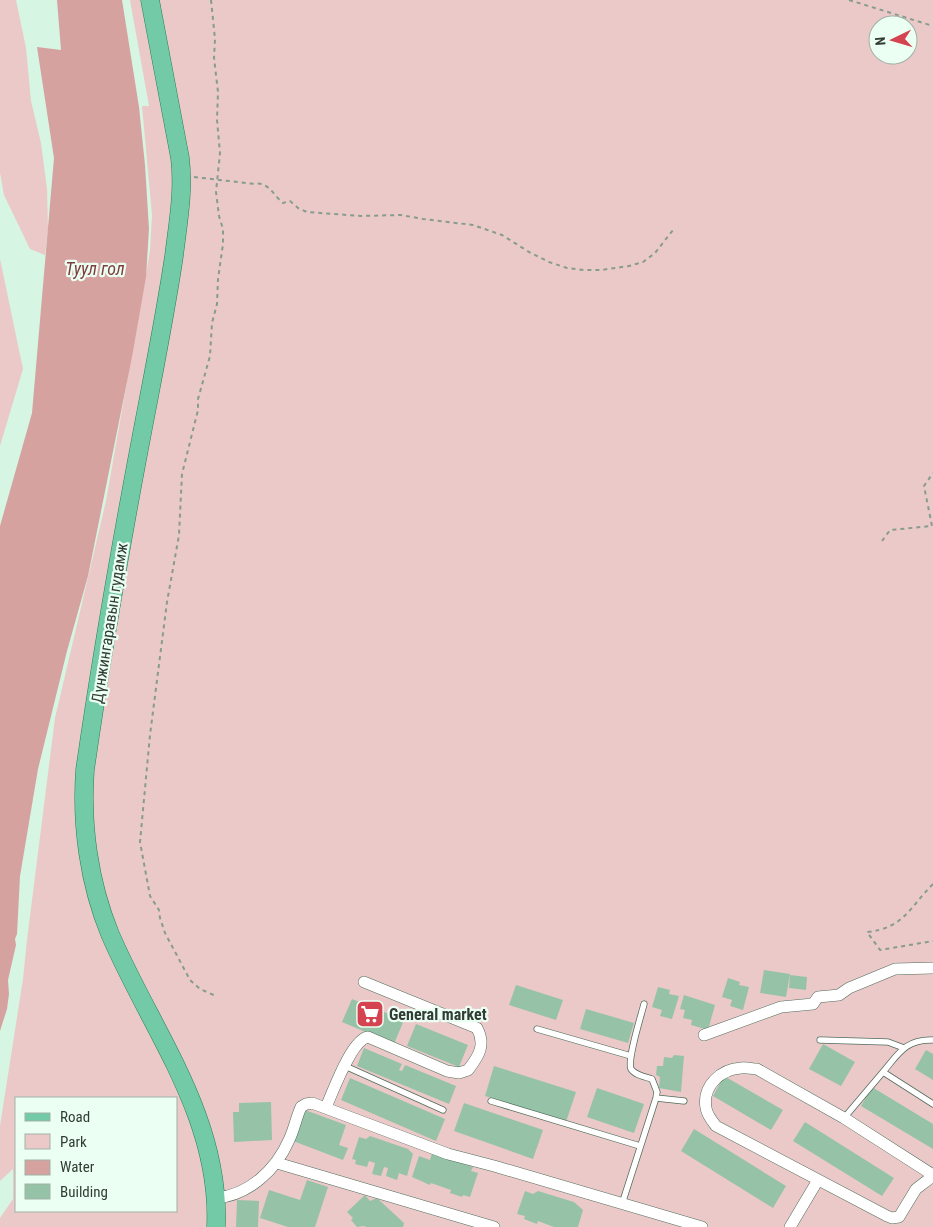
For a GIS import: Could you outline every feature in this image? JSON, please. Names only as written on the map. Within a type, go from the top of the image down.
[{"type":"main road","name":"Дүнжингаравын гудамж","points":[[150,0],[177,137],[182,175],[180,210],[168,291],[113,593],[83,791],[88,851],[100,905],[116,946],[169,1049],[195,1108],[210,1156],[216,1198],[216,1227]]},
{"type":"street","points":[[704,1035],[781,1007],[813,1004],[818,997],[838,995],[849,988],[895,969],[933,968]]},
{"type":"street","points":[[326,1108],[345,1066],[358,1043],[364,1038],[368,1037],[447,1071],[459,1073],[468,1070],[481,1047],[482,1037],[477,1028],[364,982]]},
{"type":"street","points":[[742,1068],[757,1069],[844,1118],[933,1176],[916,1190],[898,1217],[892,1218],[716,1126],[706,1109],[709,1087],[716,1078],[726,1071],[742,1068]]},
{"type":"street","points":[[216,1198],[235,1194],[250,1187],[266,1174],[276,1163],[289,1141],[301,1108],[310,1103],[448,1154],[702,1227]]},
{"type":"street","points":[[276,1163],[494,1227]]},
{"type":"street","points":[[790,1227],[818,1180]]},
{"type":"lane","points":[[622,1204],[657,1092],[652,1079],[635,1073],[632,1070],[630,1061],[644,1004]]},
{"type":"lane","points":[[537,1029],[631,1056]]},
{"type":"lane","points":[[820,1040],[888,1042],[904,1048]]},
{"type":"lane","points":[[844,1118],[904,1048],[919,1040],[933,1040]]},
{"type":"lane","points":[[345,1066],[443,1110]]},
{"type":"lane","points":[[883,1072],[933,1104]]},
{"type":"lane","points":[[656,1098],[684,1101]]},
{"type":"lane","points":[[491,1101],[640,1146]]},
{"type":"path","points":[[211,0],[215,39],[214,58],[218,92],[217,120],[220,153],[216,192],[219,216],[223,229],[223,244],[217,304],[212,323],[210,356],[198,399],[198,410],[182,474],[179,535],[167,602],[150,735],[140,842],[150,896],[159,910],[165,933],[190,980],[200,989],[216,996]]},
{"type":"path","points":[[849,0],[933,26]]},
{"type":"path","points":[[182,175],[263,184],[283,203],[290,202],[307,212],[361,216],[401,215],[473,224],[502,235],[549,262],[567,268],[584,270],[620,268],[643,262],[656,253],[674,230]]},
{"type":"path","points":[[882,542],[890,530],[932,526],[924,486],[933,473]]},
{"type":"path","points":[[933,884],[894,925],[886,929],[867,932],[880,950],[933,941]]},
{"type":"green space","points":[[0,0],[16,0],[26,48],[31,101],[41,143],[47,189],[48,229],[45,255],[30,249],[4,195],[0,173]]},
{"type":"green space","points":[[130,0],[933,0],[933,1227],[0,1227],[0,1218],[13,1199],[13,1169],[0,1181],[0,1126],[23,979],[55,718],[106,501],[150,251],[152,215],[142,106],[149,106]]},
{"type":"green space","points":[[0,259],[23,369],[0,446]]},
{"type":"water","name":"Туул гол","points":[[57,0],[122,0],[139,107],[149,229],[146,277],[132,357],[88,576],[67,651],[38,769],[20,876],[16,945],[8,980],[7,1009],[0,1031],[0,526],[32,413],[54,158],[37,47],[61,50]]},
{"type":"building","points":[[764,970],[790,974],[786,997],[760,993]]},
{"type":"building","points":[[790,975],[807,977],[806,990],[789,988]]},
{"type":"building","points":[[728,978],[740,982],[739,985],[749,987],[743,1010],[730,1006],[732,1000],[722,997]]},
{"type":"building","points":[[516,985],[563,1000],[556,1020],[509,1005]]},
{"type":"building","points":[[658,987],[670,990],[669,994],[679,996],[672,1019],[660,1016],[662,1010],[652,1007]]},
{"type":"building","points":[[684,995],[715,1005],[708,1030],[691,1025],[692,1020],[683,1018],[685,1010],[680,1009]]},
{"type":"building","points":[[352,999],[404,1020],[394,1044],[342,1022]]},
{"type":"building","points":[[586,1009],[634,1023],[628,1043],[580,1029]]},
{"type":"building","points":[[416,1024],[468,1045],[459,1067],[407,1046]]},
{"type":"building","points":[[823,1044],[855,1062],[841,1086],[809,1069]]},
{"type":"building","points":[[364,1048],[402,1064],[399,1070],[402,1071],[405,1065],[456,1086],[449,1104],[357,1066]]},
{"type":"building","points":[[926,1050],[933,1054],[933,1080],[915,1069]]},
{"type":"building","points":[[674,1055],[684,1056],[681,1092],[659,1088],[660,1077],[656,1075],[657,1066],[663,1066],[664,1057],[672,1058]]},
{"type":"building","points":[[494,1066],[576,1092],[566,1122],[485,1096]]},
{"type":"building","points":[[724,1076],[783,1110],[771,1130],[713,1096]]},
{"type":"building","points":[[350,1078],[445,1119],[436,1141],[341,1100]]},
{"type":"building","points":[[872,1087],[933,1124],[933,1149],[861,1106]]},
{"type":"building","points":[[597,1088],[644,1104],[634,1133],[587,1117]]},
{"type":"building","points":[[271,1102],[272,1140],[234,1142],[233,1112],[239,1112],[239,1103]]},
{"type":"building","points":[[464,1103],[543,1130],[533,1159],[454,1131]]},
{"type":"building","points":[[305,1110],[346,1125],[339,1145],[348,1148],[343,1160],[293,1141]]},
{"type":"building","points":[[805,1122],[894,1178],[882,1196],[793,1141]]},
{"type":"building","points":[[694,1129],[786,1186],[773,1208],[681,1151]]},
{"type":"building","points":[[370,1136],[408,1149],[413,1154],[407,1176],[399,1173],[397,1180],[386,1176],[388,1168],[384,1167],[381,1176],[372,1174],[375,1163],[369,1161],[367,1167],[355,1164],[356,1160],[352,1159],[359,1137],[366,1139]]},
{"type":"building","points":[[432,1153],[473,1167],[471,1171],[478,1173],[470,1197],[463,1195],[462,1197],[450,1193],[451,1190],[431,1183],[430,1185],[412,1177],[419,1156],[430,1160]]},
{"type":"building","points":[[307,1180],[328,1187],[315,1227],[288,1227],[260,1218],[269,1190],[300,1200]]},
{"type":"building","points":[[525,1191],[533,1194],[538,1191],[574,1202],[583,1210],[578,1227],[554,1227],[538,1221],[537,1224],[524,1219],[525,1216],[517,1214]]},
{"type":"building","points":[[365,1195],[370,1201],[377,1198],[404,1223],[403,1227],[357,1227],[351,1220],[353,1218],[347,1212]]},
{"type":"building","points":[[237,1200],[259,1201],[258,1227],[236,1227]]},
{"type":"place","name":"General market","points":[[370,1014]]}]
